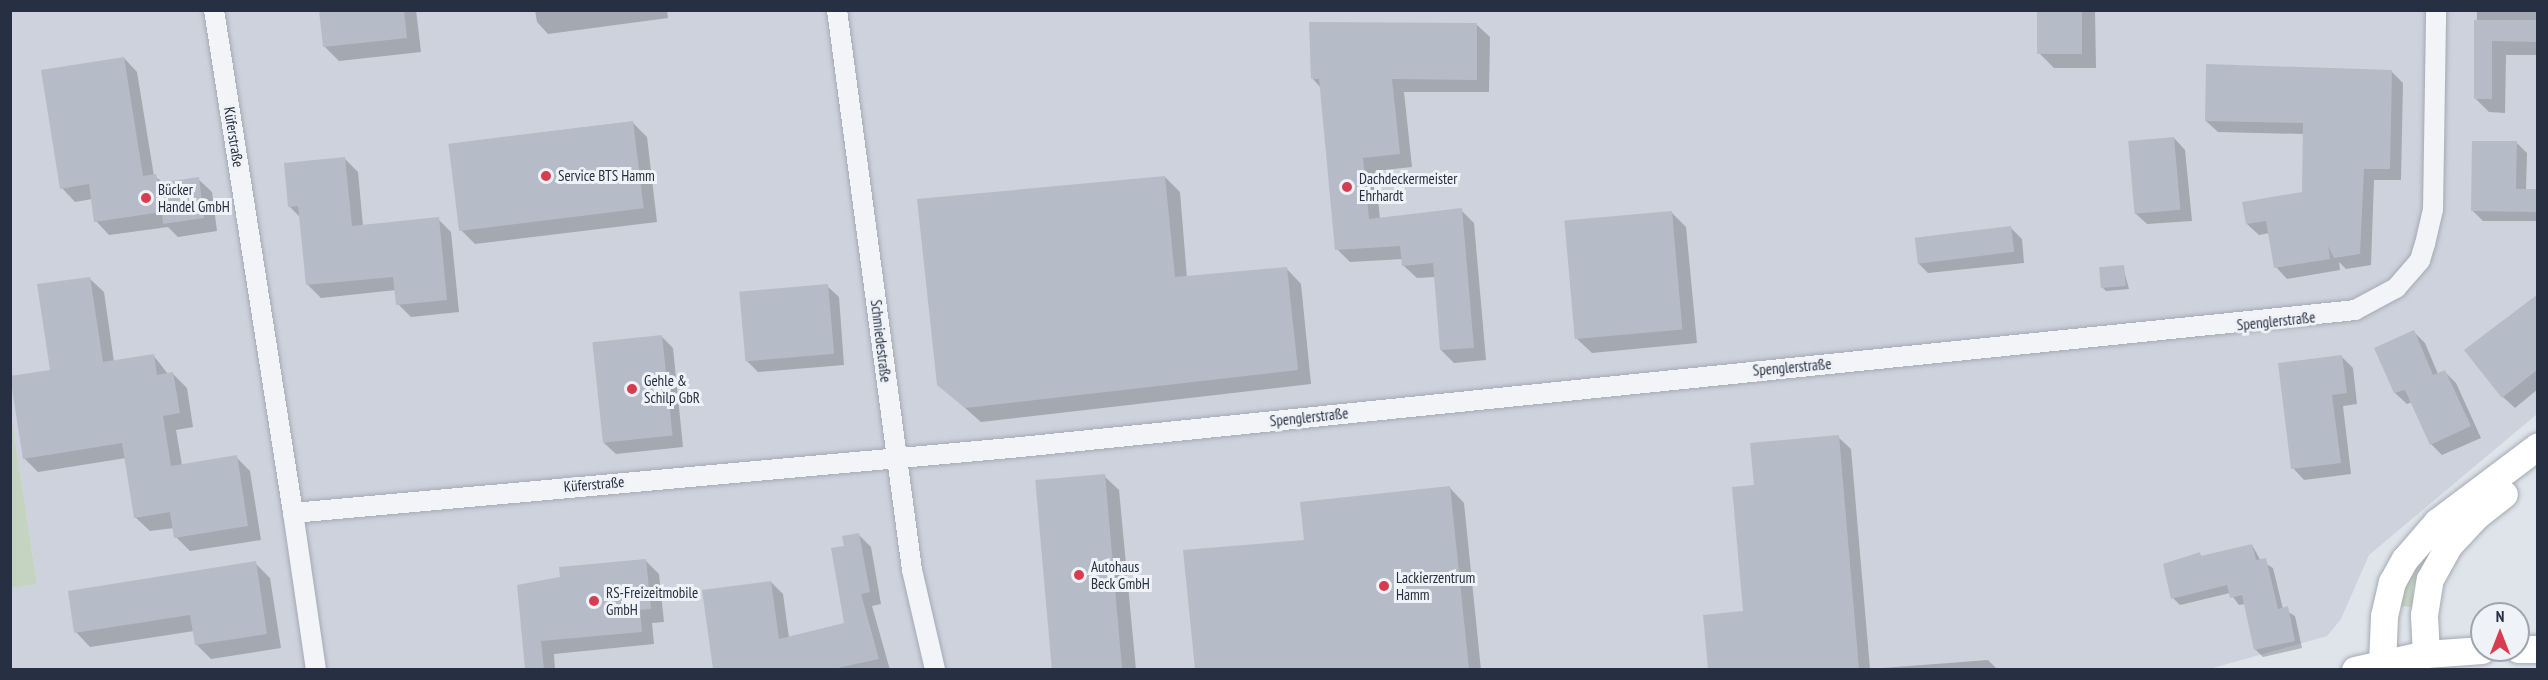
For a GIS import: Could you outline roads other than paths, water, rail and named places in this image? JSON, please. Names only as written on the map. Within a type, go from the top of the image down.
[{"type":"main road","points":[[2382,664],[2384,616],[2392,582],[2405,559],[2437,522],[2538,446]]},
{"type":"main road","points":[[2426,654],[2424,615],[2428,588],[2448,546],[2477,515],[2538,468]]},
{"type":"main road","points":[[2355,669],[2426,654],[2470,651]]},
{"type":"street","name":"Küferstraße","points":[[214,10],[316,669]]},
{"type":"street","name":"Schmiedestraße","points":[[837,10],[912,570],[935,669]]},
{"type":"street","name":"Spenglerstraße","points":[[896,456],[1021,447],[2355,310],[2396,288],[2420,260],[2425,244],[2433,210],[2436,10]]},
{"type":"street","name":"Küferstraße","points":[[293,513],[896,456]]},
{"type":"place","name":"Service BTS Hamm","points":[[546,176]]},
{"type":"place","name":"Dachdeckermeister Ehrhardt","points":[[1347,187]]},
{"type":"place","name":"Bücker Handel GmbH","points":[[146,198]]},
{"type":"place","name":"Gehle & Schilp GbR","points":[[632,389]]},
{"type":"place","name":"Autohaus Beck GmbH","points":[[1079,575]]},
{"type":"place","name":"Lackierzentrum Hamm","points":[[1384,586]]},
{"type":"place","name":"RS-Freizeitmobile GmbH","points":[[594,601]]}]
